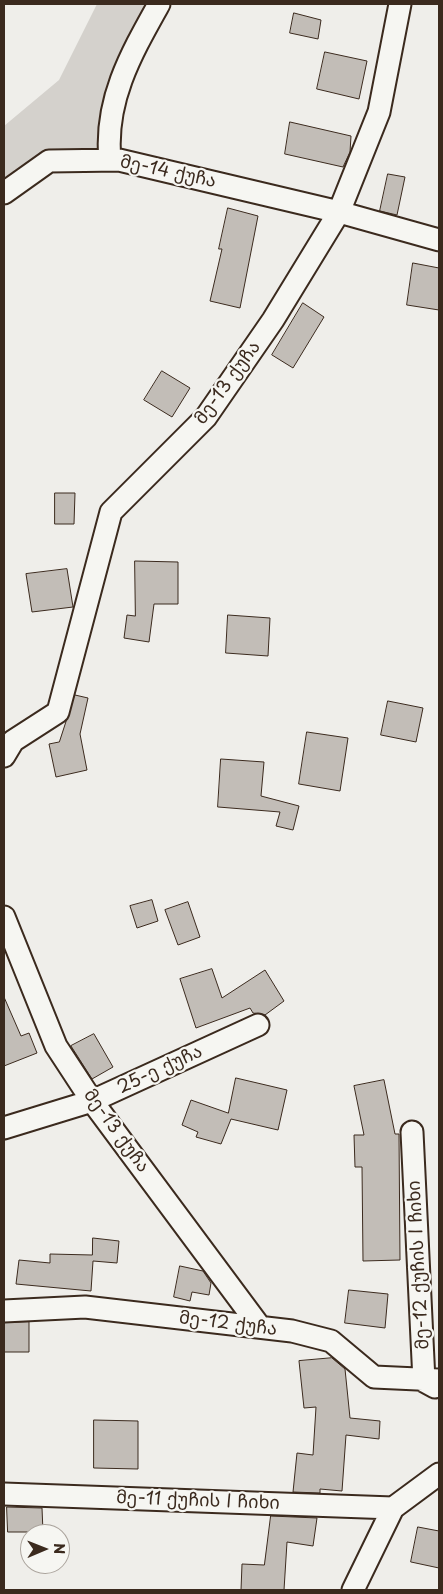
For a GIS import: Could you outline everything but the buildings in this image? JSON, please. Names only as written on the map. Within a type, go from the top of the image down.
[{"type":"street","points":[[110,160],[107,135],[112,106],[132,53],[159,4]]},
{"type":"street","name":"მე-13 ქუჩა","points":[[4,756],[13,741],[58,712],[111,512],[206,417],[273,320],[339,212],[379,112],[400,4]]},
{"type":"street","name":"მე-14 ქუჩა","points":[[4,193],[49,161],[119,160],[339,212],[439,240]]},
{"type":"street","name":"მე-13 ქუჩა","points":[[4,917],[56,1046],[92,1101],[260,1327]]},
{"type":"street","name":"25-ე ქუჩა","points":[[4,1128],[92,1101],[258,1025]]},
{"type":"street","name":"მე-12 ქუჩის I ჩიხი","points":[[412,1132],[434,1384]]},
{"type":"street","name":"მე-12 ქუჩა","points":[[4,1311],[85,1307],[260,1327],[332,1341],[374,1377],[434,1384]]},
{"type":"street","points":[[353,1590],[393,1508],[439,1474]]},
{"type":"street","name":"მე-11 ქუჩის I ჩიხი","points":[[4,1494],[393,1508]]},
{"type":"shaded area","points":[[97,4],[159,4],[132,53],[110,160],[49,161],[4,193],[4,126],[59,80]]}]
